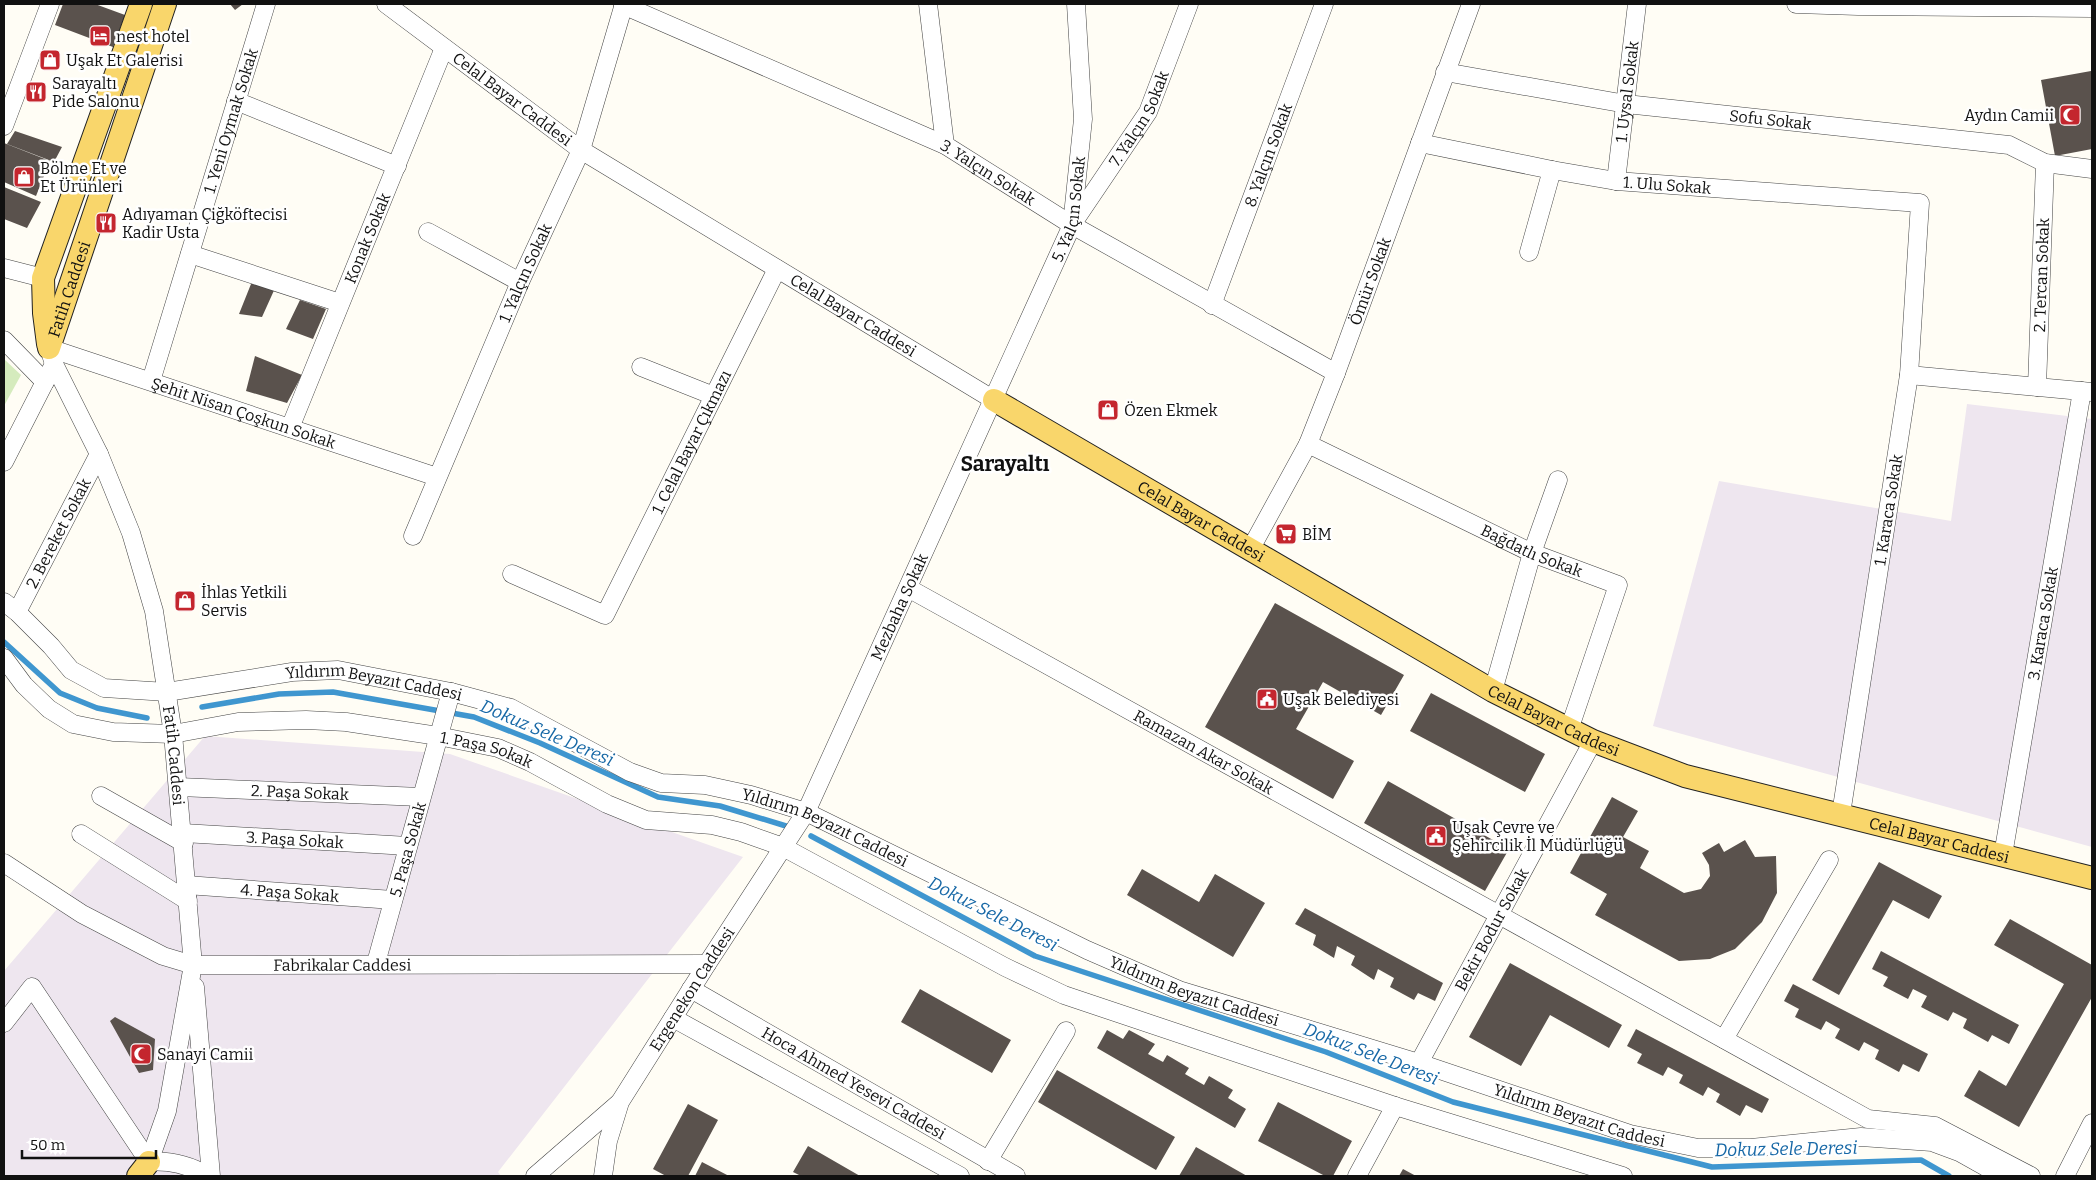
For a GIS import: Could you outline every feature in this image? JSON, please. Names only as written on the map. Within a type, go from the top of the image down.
[{"type":"main road","name":"Fatih Caddesi","points":[[51,356],[44,312],[44,278],[141,4]]},
{"type":"main road","name":"Fatih Caddesi","points":[[51,356],[165,4]]},
{"type":"main road","name":"Celal Bayar Caddesi","points":[[994,400],[1493,691],[1593,741],[1686,776],[2092,878]]},
{"type":"street","points":[[4,126],[7,110],[50,4]]},
{"type":"street","name":"1. Yeni Oymak Sokak","points":[[150,382],[266,4]]},
{"type":"street","name":"Celal Bayar Caddesi","points":[[386,4],[581,150],[994,400]]},
{"type":"street","points":[[928,4],[945,145]]},
{"type":"street","name":"5. Yalçın Sokak","points":[[994,400],[1072,225],[1083,119],[1076,4]]},
{"type":"street","name":"7. Yalçın Sokak","points":[[1072,225],[1148,112],[1190,4]]},
{"type":"street","name":"8. Yalçın Sokak","points":[[1212,305],[1324,4]]},
{"type":"street","name":"Ömür Sokak","points":[[1250,550],[1308,444],[1336,373],[1471,4]]},
{"type":"street","name":"1. Uysal Sokak","points":[[1616,180],[1637,4]]},
{"type":"street","points":[[1796,4],[2092,8]]},
{"type":"street","name":"3. Yalçın Sokak","points":[[624,5],[945,145],[1072,225],[1336,373]]},
{"type":"street","name":"1. Yalçın Sokak","points":[[413,536],[520,282],[581,150],[624,5]]},
{"type":"street","name":"Konak Sokak","points":[[290,428],[444,48]]},
{"type":"street","name":"Sofu Sokak","points":[[1445,72],[1626,104],[2009,145],[2045,163],[2092,169]]},
{"type":"street","points":[[236,102],[397,166]]},
{"type":"street","name":"1. Ulu Sokak","points":[[1420,142],[1552,170],[1616,180],[1920,203]]},
{"type":"street","name":"2. Tercan Sokak","points":[[2037,387],[2045,163]]},
{"type":"street","points":[[1529,252],[1552,170]]},
{"type":"street","name":"1. Karaca Sokak","points":[[1841,814],[1909,375],[1920,203]]},
{"type":"street","points":[[428,232],[520,282]]},
{"type":"street","points":[[190,254],[340,303]]},
{"type":"street","points":[[4,268],[44,278]]},
{"type":"street","name":"1. Celal Bayar Çıkmazı","points":[[512,574],[605,615],[777,269]]},
{"type":"street","points":[[4,340],[45,382]]},
{"type":"street","points":[[4,462],[45,382],[51,356]]},
{"type":"street","name":"Şehit Nisan Çoşkun Sokak","points":[[51,356],[150,382],[437,477]]},
{"type":"street","name":"Fatih Caddesi","points":[[51,356],[99,454],[131,533],[154,610],[168,692],[179,786],[193,965],[167,1111],[144,1169]]},
{"type":"street","points":[[641,367],[714,396]]},
{"type":"street","points":[[1909,375],[2087,392]]},
{"type":"street","name":"3. Karaca Sokak","points":[[2003,855],[2087,392]]},
{"type":"street","name":"Mezbaha Sokak","points":[[806,812],[994,400]]},
{"type":"street","name":"Bağdatlı Sokak","points":[[1308,444],[1532,552],[1618,585],[1569,730]]},
{"type":"street","name":"2. Bereket Sokak","points":[[10,607],[99,454]]},
{"type":"street","points":[[1493,691],[1532,552],[1558,480]]},
{"type":"street","name":"Ramazan Akar Sokak","points":[[908,588],[1868,1119],[1935,1126],[2030,1176]]},
{"type":"street","name":"Yıldırım Beyazıt Caddesi","points":[[10,607],[71,670],[104,688],[168,692],[292,672],[338,670],[450,696],[512,708],[630,772],[661,783],[714,787],[751,795],[806,812],[1086,950],[1179,990],[1419,1063],[1630,1134],[1698,1148],[1751,1148],[1861,1137],[1932,1142],[1959,1152],[2002,1176]]},
{"type":"street","name":"1. Paşa Sokak","points":[[4,658],[24,685],[49,709],[73,724],[113,732],[173,734],[238,722],[306,720],[440,729],[498,748],[530,762],[607,804],[646,820],[712,825],[742,832],[783,847]]},
{"type":"street","name":"5. Paşa Sokak","points":[[376,963],[450,696]]},
{"type":"street","name":"Bekir Bodur Sokak","points":[[1419,1063],[1593,741]]},
{"type":"street","name":"2. Paşa Sokak","points":[[179,786],[422,797]]},
{"type":"street","points":[[101,796],[183,838]]},
{"type":"street","name":"Ergenekon Caddesi","points":[[603,1176],[608,1141],[620,1102],[706,964],[806,812]]},
{"type":"street","points":[[81,834],[187,893]]},
{"type":"street","name":"3. Paşa Sokak","points":[[183,838],[408,846]]},
{"type":"street","name":"Yıldırım Beyazıt Caddesi","points":[[783,847],[1005,967],[1064,995],[1395,1106],[1623,1176]]},
{"type":"street","points":[[1724,1039],[1829,860]]},
{"type":"street","name":"Fabrikalar Caddesi","points":[[4,862],[82,914],[163,956],[193,965],[376,963],[706,964]]},
{"type":"street","name":"4. Paşa Sokak","points":[[187,893],[393,900]]},
{"type":"street","points":[[193,965],[209,1176]]},
{"type":"street","points":[[4,1023],[32,987],[144,1169],[166,1161],[194,1168],[209,1176]]},
{"type":"street","name":"Hoca Ahmed Yesevi Caddesi","points":[[691,989],[1016,1176]]},
{"type":"street","name":"Hoca Ahmed Yesevi Caddesi","points":[[674,1018],[960,1176]]},
{"type":"street","points":[[988,1161],[1066,1031]]},
{"type":"street","points":[[535,1176],[620,1102]]},
{"type":"street","points":[[1357,1176],[1395,1106]]},
{"type":"street","points":[[2065,1176],[2092,1123]]},
{"type":"shaded area","points":[[1967,404],[2092,419],[2092,847],[1653,726],[1719,481],[1951,521]]},
{"type":"shaded area","points":[[205,736],[450,754],[743,857],[498,1172],[501,1176],[4,1176],[4,971]]},
{"type":"green space","points":[[4,359],[21,375],[4,406]]},
{"type":"building","name":"nest hotel","points":[[63,4],[95,4],[125,15],[113,47],[55,25]]},
{"type":"building","points":[[230,4],[243,4],[235,10]]},
{"type":"building","name":"Aydın Camii","points":[[2091,71],[2092,149],[2055,156],[2041,80]]},
{"type":"building","points":[[15,131],[62,147],[54,162],[7,144]]},
{"type":"building","points":[[4,143],[50,161],[36,196],[4,182]]},
{"type":"building","points":[[4,187],[41,202],[27,228],[4,219]]},
{"type":"building","points":[[253,279],[276,286],[262,317],[239,314]]},
{"type":"building","points":[[300,300],[326,309],[313,339],[286,329]]},
{"type":"building","points":[[255,356],[302,375],[287,403],[246,391]]},
{"type":"building","name":"Uşak Belediyesi","points":[[1275,603],[1404,675],[1381,715],[1323,682],[1296,729],[1354,761],[1333,799],[1205,727]]},
{"type":"building","points":[[1431,693],[1545,754],[1525,792],[1410,731]]},
{"type":"building","name":"Uşak Çevre ve Şehircilik İl Müdürlüğü","points":[[1388,781],[1509,849],[1485,891],[1364,823]]},
{"type":"building","points":[[1612,797],[1638,811],[1623,837],[1649,851],[1640,868],[1684,893],[1701,889],[1710,876],[1709,865],[1702,853],[1719,843],[1724,852],[1745,840],[1755,857],[1776,856],[1777,893],[1762,922],[1735,949],[1710,959],[1679,961],[1595,915],[1607,894],[1570,873]]},
{"type":"building","points":[[1879,862],[1942,896],[1929,919],[1893,900],[1839,995],[1812,980]]},
{"type":"building","points":[[1142,869],[1199,902],[1215,874],[1265,903],[1233,957],[1127,895]]},
{"type":"building","points":[[1305,908],[1443,983],[1435,1001],[1418,993],[1414,1000],[1390,987],[1394,978],[1378,969],[1374,980],[1351,965],[1355,956],[1337,946],[1334,958],[1313,945],[1316,935],[1295,924]]},
{"type":"building","points":[[2010,919],[2092,965],[2092,997],[2019,1127],[1964,1096],[1979,1070],[2006,1086],[2064,984],[1994,945]]},
{"type":"building","points":[[1881,951],[2019,1025],[2009,1044],[1992,1035],[1988,1042],[1963,1028],[1967,1019],[1953,1012],[1948,1021],[1921,1007],[1927,996],[1913,989],[1908,999],[1883,986],[1888,977],[1872,969]]},
{"type":"building","points":[[1510,963],[1622,1025],[1609,1048],[1550,1015],[1521,1066],[1469,1037]]},
{"type":"building","points":[[1793,984],[1928,1054],[1919,1072],[1903,1064],[1899,1072],[1875,1059],[1879,1050],[1864,1042],[1859,1051],[1835,1038],[1840,1029],[1826,1021],[1821,1030],[1795,1017],[1799,1009],[1784,1001]]},
{"type":"building","points":[[920,989],[1011,1040],[992,1073],[901,1022]]},
{"type":"building","name":"Sanayi Camii","points":[[115,1017],[155,1039],[153,1070],[139,1073],[110,1021]]},
{"type":"building","points":[[1636,1029],[1769,1099],[1762,1113],[1746,1105],[1740,1116],[1716,1102],[1720,1094],[1708,1087],[1703,1096],[1679,1083],[1683,1075],[1668,1067],[1663,1076],[1637,1063],[1642,1054],[1627,1046]]},
{"type":"building","points":[[1107,1030],[1123,1039],[1129,1030],[1155,1044],[1148,1054],[1163,1062],[1167,1055],[1189,1068],[1185,1074],[1204,1085],[1209,1076],[1233,1090],[1228,1098],[1246,1109],[1235,1128],[1097,1048]]},
{"type":"building","points":[[1057,1070],[1175,1137],[1156,1170],[1038,1102]]},
{"type":"building","points":[[1278,1102],[1352,1141],[1333,1176],[1325,1176],[1258,1141]]},
{"type":"building","points":[[688,1104],[718,1120],[688,1176],[666,1176],[653,1169]]},
{"type":"building","points":[[808,1146],[860,1176],[801,1176],[793,1172]]},
{"type":"building","points":[[1196,1147],[1247,1176],[1179,1176]]},
{"type":"building","points":[[702,1162],[729,1176],[695,1176]]},
{"type":"building","points":[[1403,1169],[1416,1176],[1399,1176]]},
{"type":"waterway","name":"Dokuz Sele Deresi","points":[[4,642],[60,693],[97,708],[147,718]]},
{"type":"waterway","name":"Dokuz Sele Deresi","points":[[202,707],[279,694],[333,692],[474,717],[540,743],[658,797],[720,806],[786,826]]},
{"type":"waterway","name":"Dokuz Sele Deresi","points":[[811,836],[1035,956],[1326,1052],[1453,1102],[1712,1167],[1921,1160],[1949,1176]]},
{"type":"place","name":"nest hotel","points":[[100,36]]},
{"type":"place","name":"Uşak Et Galerisi","points":[[50,60]]},
{"type":"place","name":"Sarayaltı Pide Salonu","points":[[36,92]]},
{"type":"place","name":"Aydın Camii","points":[[2070,115]]},
{"type":"place","name":"Bölme Et ve Et Ürünleri","points":[[24,177]]},
{"type":"place","name":"Adıyaman Çiğköftecisi Kadir Usta","points":[[106,223]]},
{"type":"place","name":"Özen Ekmek","points":[[1108,410]]},
{"type":"place","name":"BİM","points":[[1286,534]]},
{"type":"place","name":"İhlas Yetkili Servis","points":[[185,601]]},
{"type":"place","name":"Uşak Belediyesi","points":[[1267,699]]},
{"type":"place","name":"Uşak Çevre ve Şehircilik İl Müdürlüğü","points":[[1436,836]]},
{"type":"place","name":"Sanayi Camii","points":[[141,1054]]},
{"type":"district","name":"Sarayaltı","points":[[1005,464]]}]
